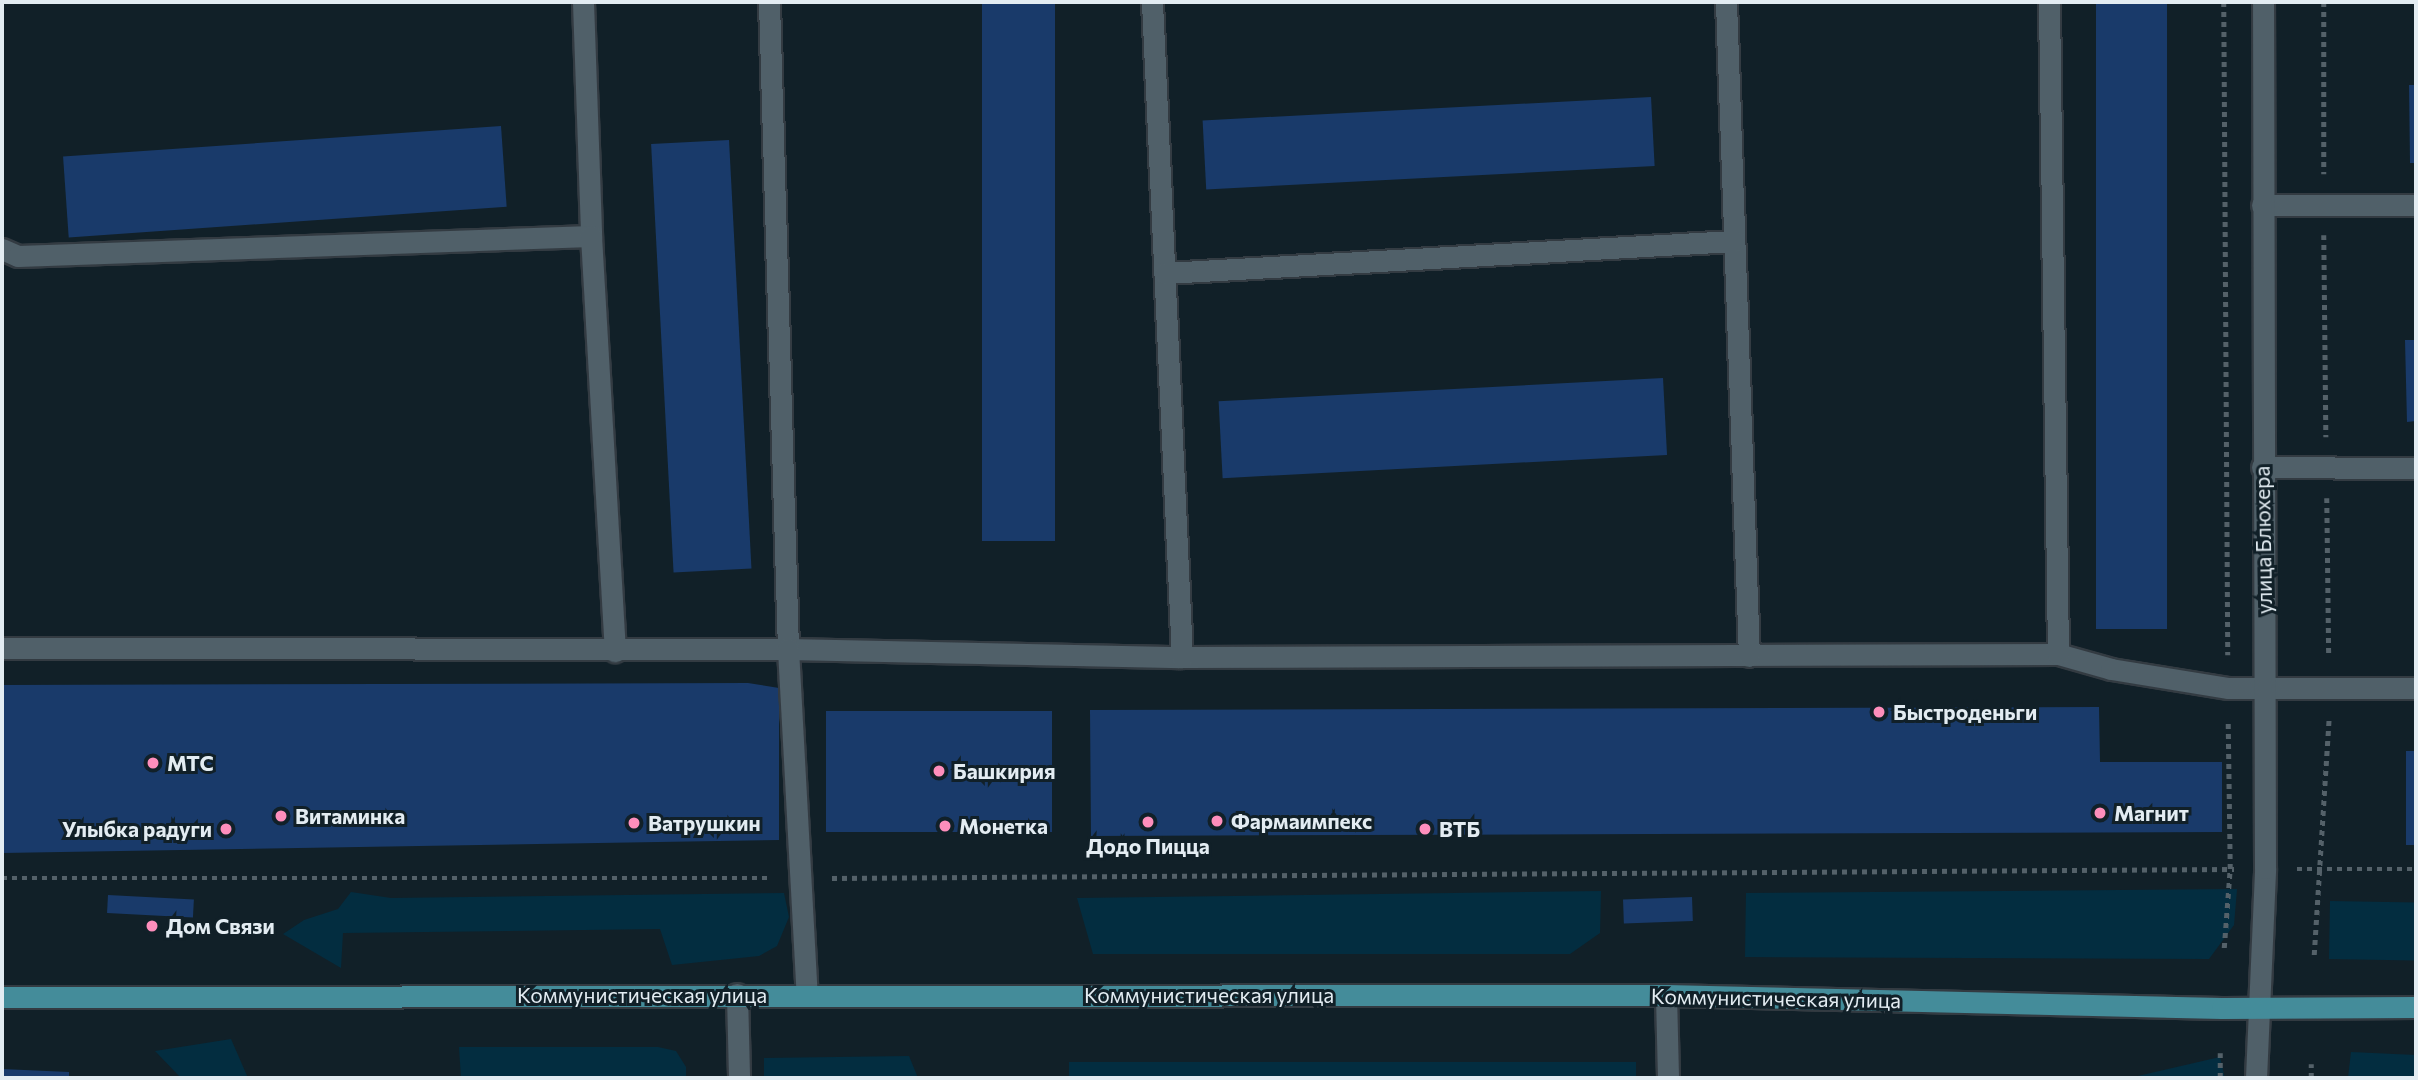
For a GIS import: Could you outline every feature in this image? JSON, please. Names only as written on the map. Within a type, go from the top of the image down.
[{"type":"main road","name":"Коммунистическая улица","points":[[2,997],[737,994],[1666,995],[2256,1008],[2416,1007]]},
{"type":"street","points":[[583,2],[591,236],[615,651]]},
{"type":"street","points":[[769,2],[788,649],[803,878],[807,995]]},
{"type":"street","points":[[1153,2],[1182,657]]},
{"type":"street","points":[[1726,2],[1749,656]]},
{"type":"street","points":[[2049,2],[2058,654]]},
{"type":"street","name":"улица Блюхера","points":[[2256,1078],[2256,1008],[2265,868],[2263,2]]},
{"type":"street","points":[[2262,205],[2416,205]]},
{"type":"street","points":[[2,249],[18,256],[591,236]]},
{"type":"street","points":[[1165,273],[1734,241]]},
{"type":"street","points":[[2262,467],[2416,468]]},
{"type":"street","points":[[2,648],[615,651],[788,649],[1182,657],[2058,654],[2111,670],[2228,688],[2416,688]]},
{"type":"street","points":[[737,994],[739,1078]]},
{"type":"street","points":[[1666,995],[1668,1078]]},
{"type":"path","points":[[2224,2],[2230,869],[2224,948]]},
{"type":"path","points":[[2,878],[803,878],[2247,869]]},
{"type":"path","points":[[2283,869],[2416,869]]},
{"type":"path","points":[[2220,1053],[2220,1078]]},
{"type":"path","points":[[2311,1063],[2311,1078]]},
{"type":"shaded area","points":[[2237,889],[2234,925],[2209,959],[1745,957],[1746,893]]},
{"type":"shaded area","points":[[1601,891],[1600,933],[1570,954],[1093,954],[1077,898]]},
{"type":"shaded area","points":[[351,892],[391,898],[784,893],[789,917],[777,946],[759,956],[672,965],[660,929],[343,933],[341,968],[283,934],[304,920],[338,909]]},
{"type":"shaded area","points":[[2330,901],[2416,903],[2415,960],[2329,959]]},
{"type":"shaded area","points":[[231,1039],[248,1078],[181,1078],[155,1051]]},
{"type":"shaded area","points":[[459,1047],[658,1047],[676,1051],[686,1067],[686,1078],[461,1078]]},
{"type":"shaded area","points":[[2351,1052],[2416,1055],[2416,1078],[2348,1078]]},
{"type":"shaded area","points":[[909,1056],[918,1078],[764,1078],[764,1058]]},
{"type":"shaded area","points":[[2220,1057],[2225,1078],[2129,1078]]},
{"type":"shaded area","points":[[1069,1062],[1636,1062],[1636,1078],[1069,1078]]},
{"type":"building","points":[[982,2],[1055,2],[1055,541],[982,541]]},
{"type":"building","points":[[2096,2],[2167,2],[2167,629],[2096,629]]},
{"type":"building","points":[[2409,85],[2416,85],[2416,163],[2410,163]]},
{"type":"building","points":[[1651,97],[1655,166],[1206,189],[1203,120]]},
{"type":"building","points":[[501,126],[507,207],[69,237],[63,157]]},
{"type":"building","points":[[729,140],[751,568],[674,572],[651,144]]},
{"type":"building","points":[[2405,340],[2416,340],[2416,421],[2407,422]]},
{"type":"building","points":[[1663,378],[1667,455],[1223,478],[1219,401]]},
{"type":"building","points":[[748,683],[779,688],[779,840],[2,853],[2,685]]},
{"type":"building","points":[[2099,707],[2100,762],[2222,762],[2222,832],[1091,836],[1090,710]]},
{"type":"building","name":"Башкирия","points":[[826,711],[1052,711],[1052,832],[826,832]]},
{"type":"building","points":[[2406,751],[2416,751],[2416,845],[2406,845]]},
{"type":"building","points":[[108,895],[194,900],[193,917],[107,913]]},
{"type":"building","points":[[1692,897],[1693,921],[1624,923],[1623,899]]},
{"type":"building","points":[[2,1069],[69,1072],[69,1078],[2,1078]]},
{"type":"place","name":"Быстроденьги","points":[[1879,712]]},
{"type":"place","name":"МТС","points":[[153,763]]},
{"type":"place","name":"Башкирия","points":[[939,771]]},
{"type":"place","name":"Магнит","points":[[2100,813]]},
{"type":"place","name":"Витаминка","points":[[281,816]]},
{"type":"place","name":"Фармаимпекс","points":[[1217,821]]},
{"type":"place","name":"Додо Пицца","points":[[1148,822]]},
{"type":"place","name":"Ватрушкин","points":[[634,823]]},
{"type":"place","name":"Монетка","points":[[945,826]]},
{"type":"place","name":"Улыбка радуги","points":[[226,829]]},
{"type":"place","name":"ВТБ","points":[[1425,829]]},
{"type":"place","name":"Дом Связи","points":[[152,926]]}]
